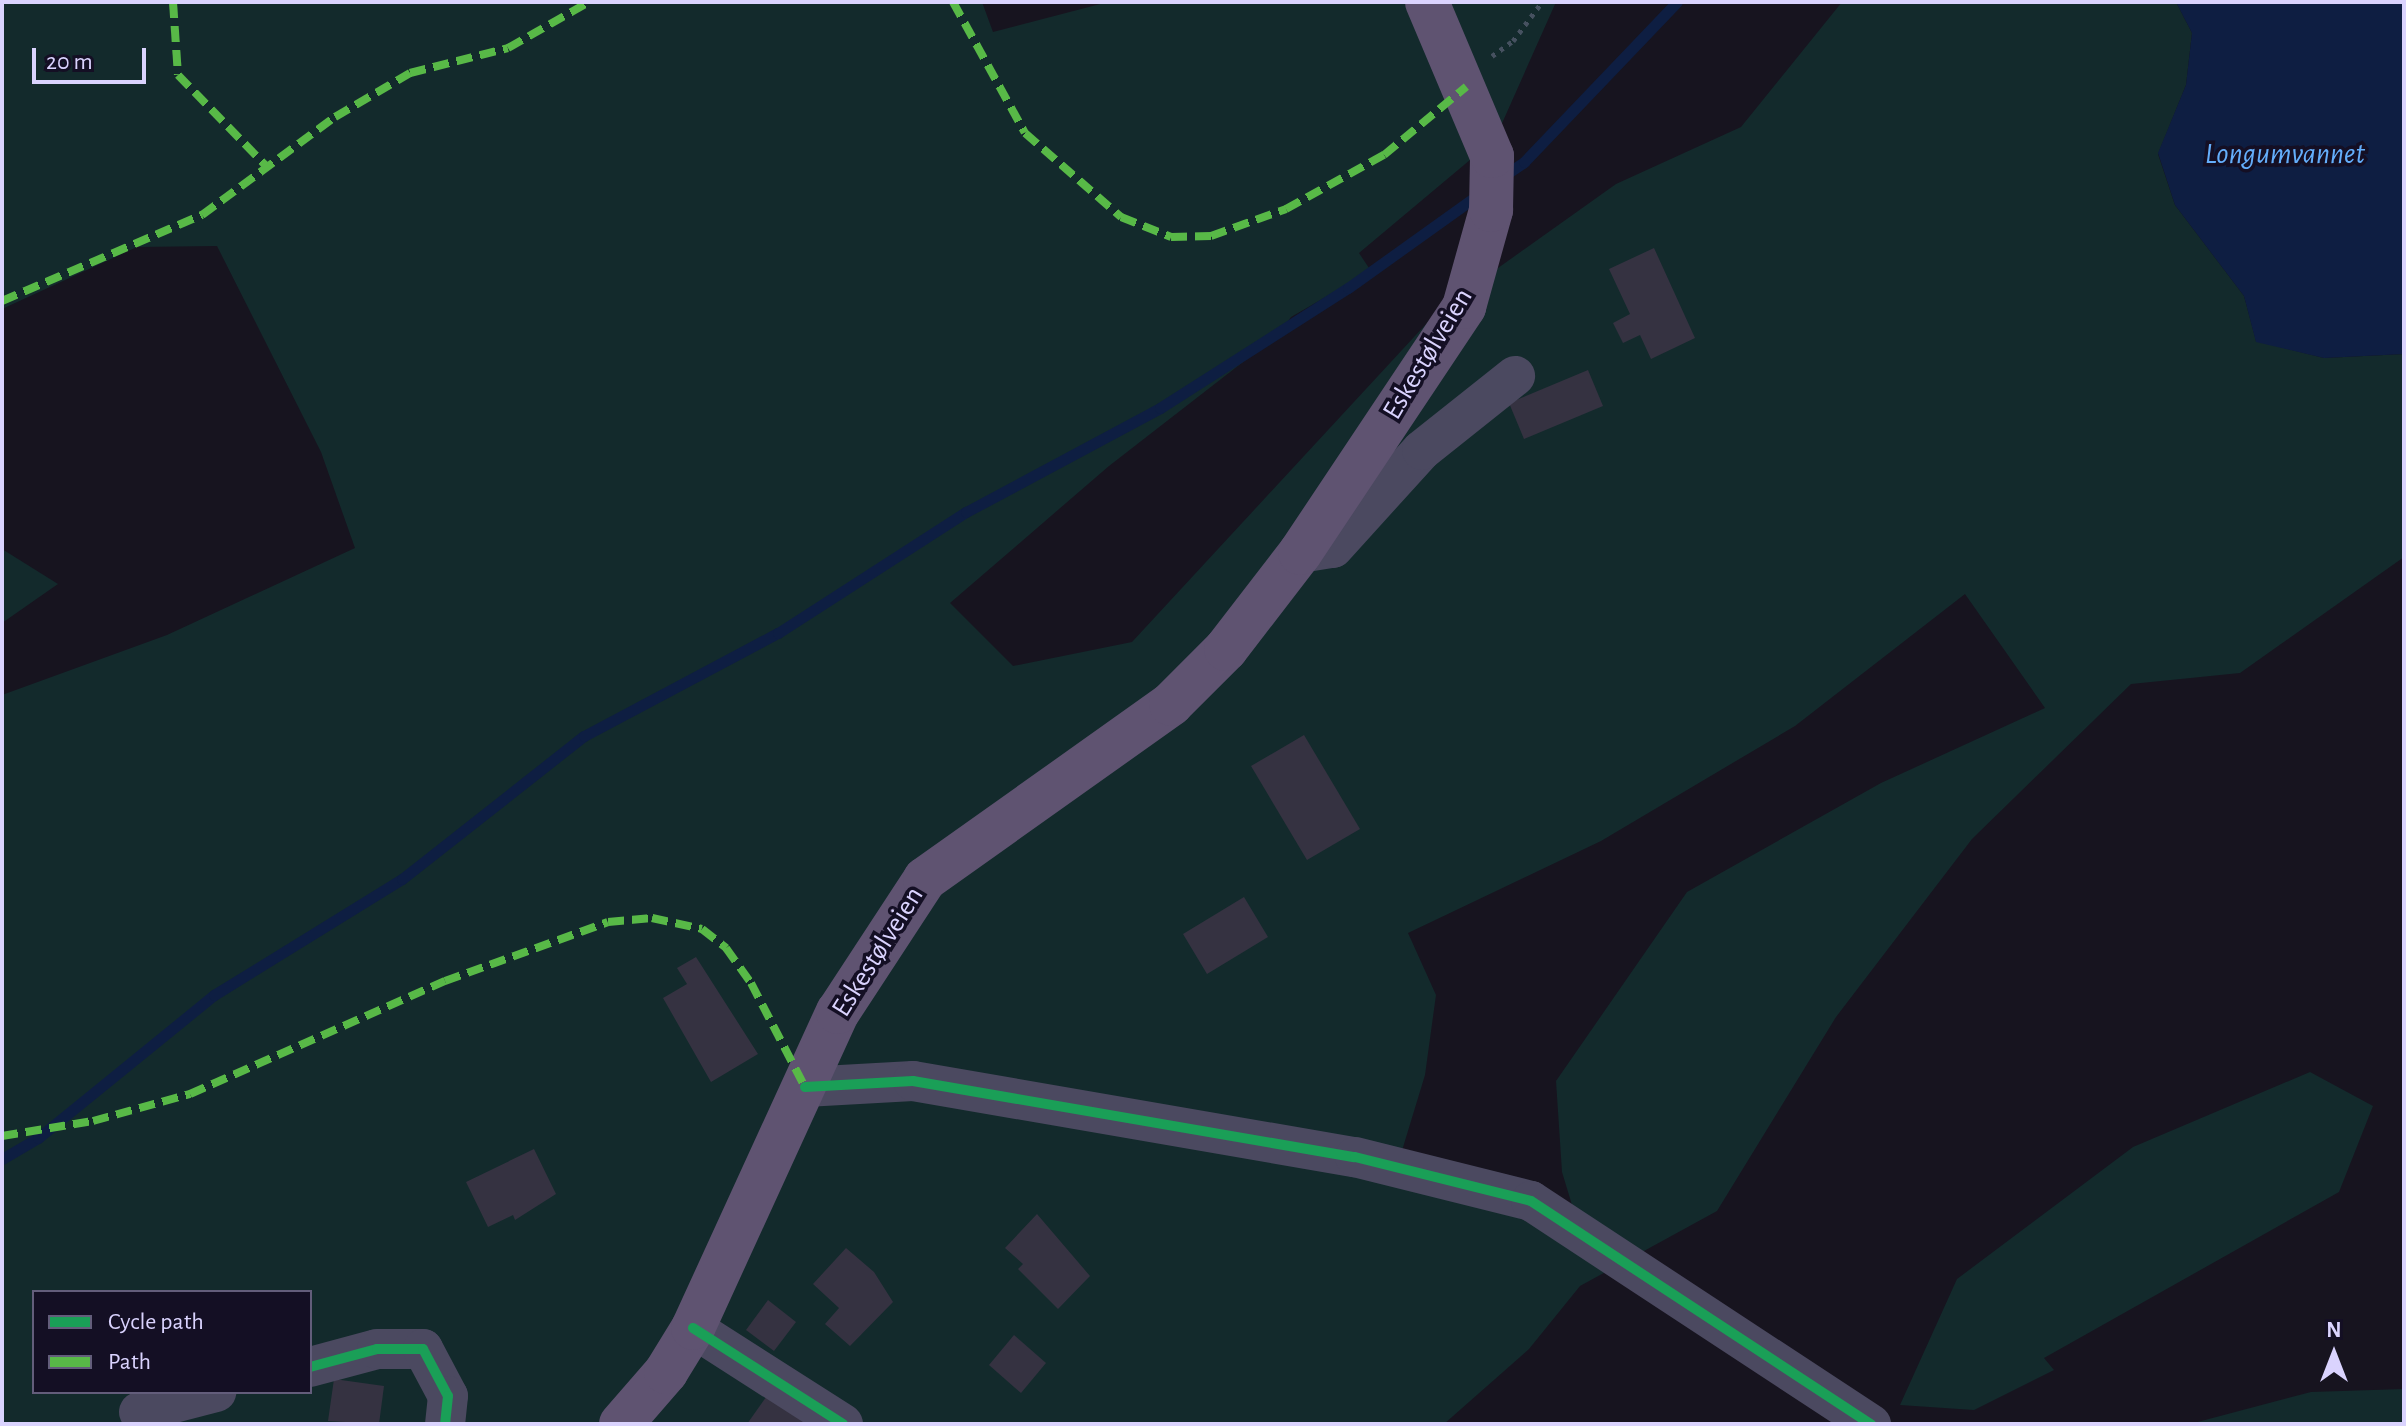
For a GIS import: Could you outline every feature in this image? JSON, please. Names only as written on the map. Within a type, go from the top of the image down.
[{"type":"main road","name":"Eskestølveien","points":[[621,1424],[666,1372],[693,1328],[838,1012],[925,879],[1171,704],[1226,649],[1300,553],[1464,307],[1491,210],[1492,156],[1462,77],[1427,2]]},
{"type":"street","name":"Eskestølveien","points":[[1300,553],[1333,548],[1422,450],[1515,376]]},
{"type":"street","points":[[805,1087],[913,1081],[1355,1157],[1531,1201],[1871,1424]]},
{"type":"street","points":[[693,1328],[843,1424]]},
{"type":"street","points":[[312,1366],[377,1349],[423,1349],[448,1396],[445,1424]]},
{"type":"street","points":[[139,1412],[208,1394]]},
{"type":"path","points":[[1462,77],[1513,41],[1542,2]]},
{"type":"green space","points":[[2,2],[982,2],[993,32],[1108,2],[1556,2],[1495,139],[1359,253],[1371,271],[1291,317],[1279,334],[1109,466],[950,603],[1013,666],[1132,642],[1439,310],[1616,184],[1741,127],[1842,2],[2176,2],[2192,33],[2186,85],[2158,154],[2175,205],[2244,296],[2256,341],[2324,358],[2404,354],[2404,557],[2240,673],[2131,684],[1972,839],[1836,1017],[1717,1211],[1580,1286],[1529,1349],[1444,1424],[2,1424],[2,695],[167,635],[355,548],[321,452],[217,246],[137,247],[2,309]],"holes":[[[1965,594],[2045,708],[1881,783],[1687,892],[1556,1081],[1562,1172],[1579,1228],[1545,1229],[1397,1167],[1425,1075],[1436,995],[1408,933],[1601,841],[1795,726]]]},
{"type":"green space","points":[[2,549],[58,584],[2,623]]},
{"type":"green space","points":[[2310,1072],[2373,1106],[2339,1192],[2044,1358],[2054,1370],[1974,1410],[1900,1405],[1957,1279],[2133,1147]]},
{"type":"green space","points":[[2404,1389],[2404,1424],[2190,1424],[2311,1392]]},
{"type":"water","name":"Longumvannet","points":[[2176,2],[2404,2],[2404,354],[2324,358],[2256,342],[2244,296],[2175,205],[2158,153],[2186,85],[2192,33]]},
{"type":"building","points":[[1654,248],[1695,338],[1651,359],[1640,335],[1623,343],[1613,323],[1630,314],[1609,269]]},
{"type":"building","points":[[1588,370],[1603,406],[1524,439],[1509,403]]},
{"type":"building","points":[[1304,735],[1360,829],[1307,860],[1251,766]]},
{"type":"building","points":[[1244,897],[1268,937],[1207,974],[1183,934]]},
{"type":"building","points":[[696,957],[758,1054],[711,1082],[663,998],[687,984],[677,968]]},
{"type":"building","points":[[534,1149],[556,1194],[515,1220],[513,1215],[488,1227],[466,1182]]},
{"type":"building","points":[[1037,1214],[1090,1276],[1058,1309],[1018,1269],[1023,1264],[1005,1248]]},
{"type":"building","points":[[846,1248],[874,1272],[893,1302],[850,1346],[825,1324],[839,1308],[813,1284]]},
{"type":"building","points":[[768,1300],[796,1322],[774,1351],[746,1330]]},
{"type":"building","points":[[1014,1335],[1046,1363],[1021,1393],[989,1365]]},
{"type":"building","points":[[334,1379],[384,1386],[379,1424],[328,1421]]},
{"type":"building","points":[[769,1393],[813,1424],[747,1424]]},
{"type":"waterway","points":[[1502,177],[1524,162],[1677,2]]},
{"type":"waterway","points":[[2,1159],[38,1138],[214,995],[402,879],[584,736],[778,633],[966,512],[1160,408],[1348,288],[1482,192]]},
{"type":"marked path","points":[[173,2],[178,75],[267,167]]},
{"type":"marked path","points":[[2,301],[202,215],[335,117],[410,73],[508,48],[589,2]]},
{"type":"marked path","points":[[953,2],[1025,133],[1121,217],[1171,237],[1211,236],[1286,209],[1384,155],[1466,87]]},
{"type":"marked path","points":[[2,1136],[93,1121],[190,1094],[445,981],[608,922],[652,918],[702,929],[726,948],[751,983],[805,1087]]},
{"type":"cycle path","points":[[805,1087],[913,1081],[1355,1157],[1531,1201],[1871,1424]]},
{"type":"cycle path","points":[[693,1328],[843,1424]]},
{"type":"cycle path","points":[[312,1366],[377,1349],[423,1349],[448,1396],[445,1424]]}]
